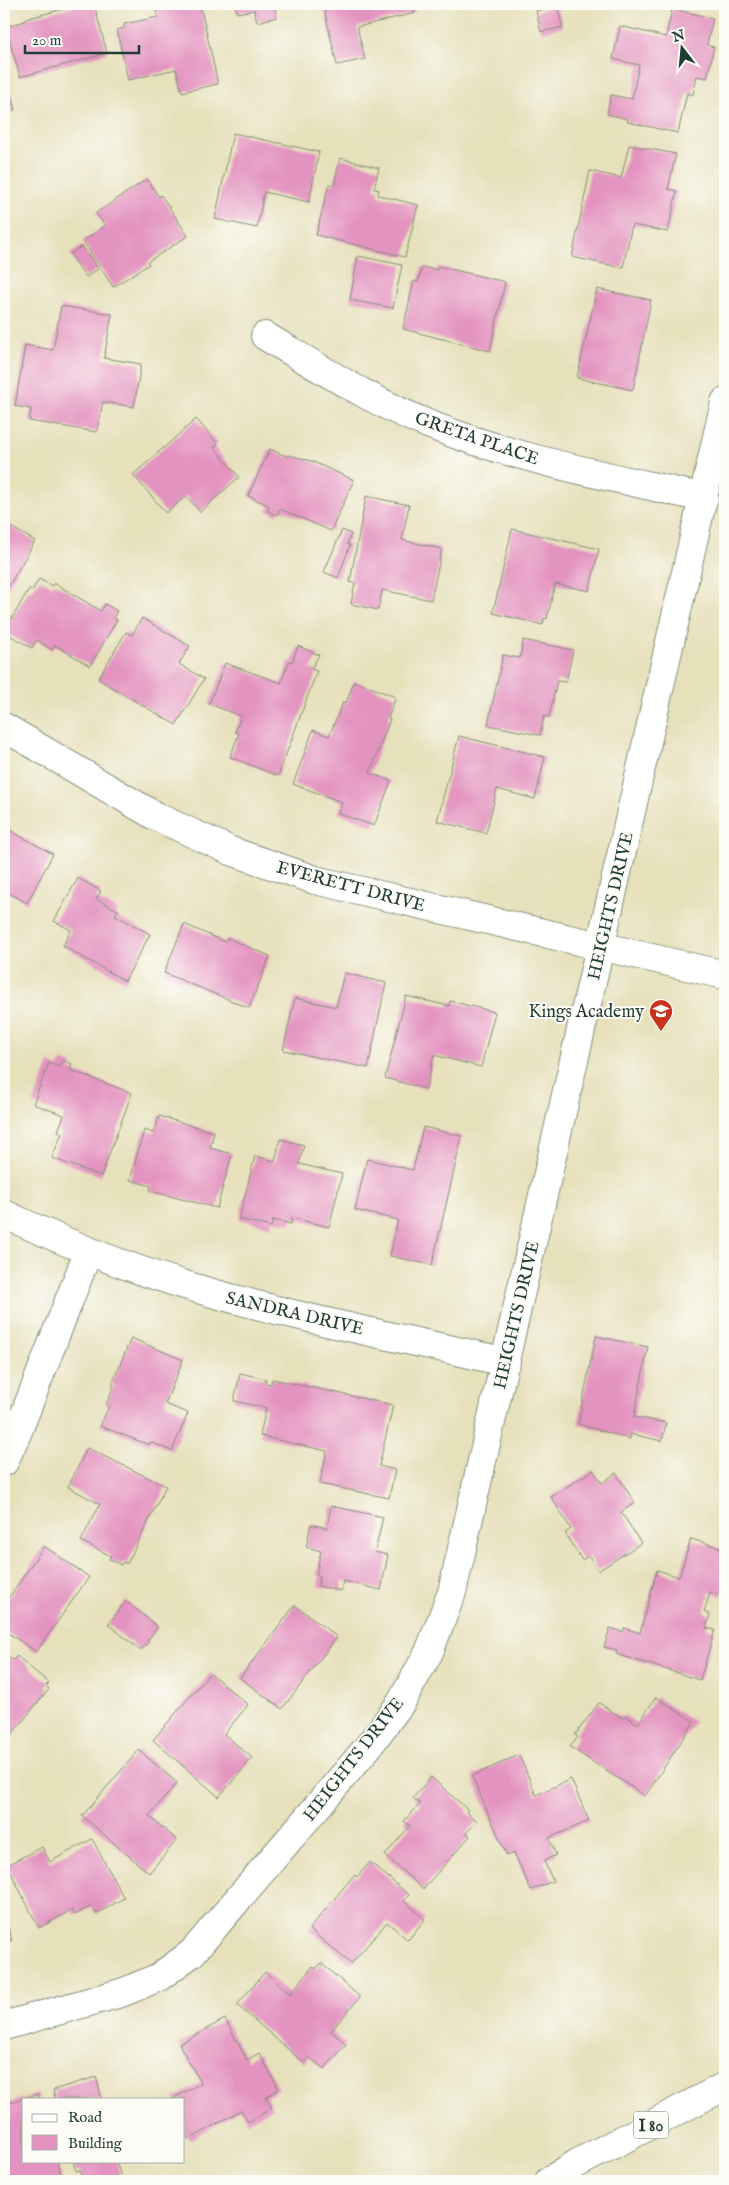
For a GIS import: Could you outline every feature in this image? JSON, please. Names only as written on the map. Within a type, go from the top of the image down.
[{"type":"main road","name":"GRETA PLACE","points":[[265,336],[361,392],[432,426],[510,453],[704,498]]},
{"type":"main road","name":"HEIGHTS DRIVE","points":[[4,2026],[124,1992],[160,1977],[192,1953],[368,1747],[400,1704],[429,1652],[452,1592],[725,402]]},
{"type":"main road","name":"EVERETT DRIVE","points":[[4,727],[155,816],[231,851],[315,880],[725,975]]},
{"type":"main road","name":"SANDRA DRIVE","points":[[4,1214],[88,1252],[204,1290],[506,1362]]},
{"type":"main road","points":[[4,1462],[88,1252]]},
{"type":"main road","name":"I 80","points":[[550,2181],[576,2164],[725,2086]]},
{"type":"main road","points":[[531,2181],[576,2164]]},
{"type":"building","points":[[83,4],[94,4],[107,53],[20,77],[6,27],[25,21],[25,19]]},
{"type":"building","points":[[155,4],[200,4],[218,84],[182,92],[176,69],[128,80],[117,30],[124,28],[124,24],[158,17]]},
{"type":"building","points":[[235,4],[274,4],[277,17],[257,22],[254,10],[237,13]]},
{"type":"building","points":[[323,4],[413,4],[415,13],[357,27],[365,59],[337,65]]},
{"type":"building","points":[[557,6],[563,27],[541,32],[536,11]]},
{"type":"building","points":[[672,9],[713,18],[707,45],[714,47],[707,78],[697,76],[693,95],[687,93],[678,133],[627,122],[628,119],[607,114],[611,95],[632,99],[639,65],[613,59],[620,26],[666,37]]},
{"type":"building","points":[[4,69],[15,110],[4,112]]},
{"type":"building","points":[[233,133],[319,152],[309,202],[264,192],[257,228],[215,219]]},
{"type":"building","points":[[629,145],[676,154],[668,189],[677,191],[668,232],[632,225],[623,268],[572,257],[590,171],[621,178]]},
{"type":"building","points":[[340,158],[379,168],[374,189],[379,190],[378,195],[418,205],[405,257],[316,235],[329,184],[334,185]]},
{"type":"building","points":[[147,179],[159,197],[161,195],[188,236],[147,262],[149,264],[113,287],[83,241],[105,226],[96,213]]},
{"type":"building","points":[[82,246],[98,269],[86,277],[70,254]]},
{"type":"building","points":[[358,256],[402,265],[393,308],[350,300]]},
{"type":"building","points":[[438,266],[505,282],[490,351],[403,329],[414,281],[418,282],[422,267],[437,270]]},
{"type":"building","points":[[597,289],[651,300],[633,390],[577,378]]},
{"type":"building","points":[[61,306],[112,314],[104,358],[141,364],[134,407],[103,402],[97,432],[29,421],[31,409],[15,406],[25,345],[53,350]]},
{"type":"building","points":[[196,419],[218,444],[214,447],[239,477],[200,512],[186,496],[166,513],[133,475]]},
{"type":"building","points":[[270,449],[288,457],[289,455],[311,461],[354,480],[331,531],[280,509],[277,515],[267,511],[270,506],[248,496]]},
{"type":"building","points":[[366,496],[409,505],[402,540],[442,549],[431,600],[382,590],[378,610],[351,604],[355,583],[350,582]]},
{"type":"building","points":[[4,523],[35,541],[4,594]]},
{"type":"building","points":[[512,529],[599,549],[589,591],[555,584],[547,619],[544,618],[543,625],[493,613]]},
{"type":"building","points":[[342,530],[351,534],[347,544],[350,545],[338,578],[324,572]]},
{"type":"building","points":[[39,579],[52,586],[54,583],[101,611],[105,604],[117,611],[113,618],[117,620],[90,666],[55,645],[52,650],[37,640],[32,648],[4,632],[29,589],[32,591]]},
{"type":"building","points":[[142,618],[190,646],[179,664],[204,679],[176,725],[98,679],[126,632],[132,635]]},
{"type":"building","points":[[523,640],[573,650],[566,682],[557,681],[549,717],[544,716],[540,735],[488,725],[503,655],[520,658]]},
{"type":"building","points":[[298,646],[319,655],[311,669],[317,671],[278,776],[230,757],[239,734],[235,732],[241,716],[209,704],[225,663],[281,683],[289,661],[292,662]]},
{"type":"building","points":[[354,681],[396,697],[370,773],[391,781],[374,826],[338,813],[342,802],[293,784],[313,730],[329,736],[343,702],[346,703]]},
{"type":"building","points":[[459,736],[545,757],[535,799],[497,789],[486,833],[437,821]]},
{"type":"building","points":[[4,827],[53,854],[27,903],[4,890]]},
{"type":"building","points":[[78,878],[101,891],[96,899],[118,910],[115,915],[150,934],[125,981],[63,946],[71,930],[54,921]]},
{"type":"building","points":[[184,924],[225,942],[227,938],[270,956],[249,1008],[164,973]]},
{"type":"building","points":[[344,973],[386,983],[368,1068],[283,1050],[295,998],[336,1007]]},
{"type":"building","points":[[406,996],[449,1006],[450,1001],[495,1012],[481,1067],[434,1055],[426,1089],[385,1078]]},
{"type":"building","points":[[62,1060],[72,1064],[70,1070],[132,1093],[101,1176],[52,1158],[62,1133],[58,1131],[64,1115],[33,1104],[49,1063],[59,1067]]},
{"type":"building","points":[[159,1116],[214,1132],[210,1148],[232,1154],[217,1208],[150,1191],[151,1186],[130,1180],[144,1130],[154,1133]]},
{"type":"building","points":[[423,1127],[462,1136],[432,1265],[390,1256],[398,1220],[355,1210],[367,1159],[413,1170]]},
{"type":"building","points":[[280,1139],[304,1145],[299,1164],[342,1174],[329,1227],[292,1218],[291,1224],[273,1220],[271,1227],[239,1219],[255,1156],[275,1161]]},
{"type":"building","points":[[596,1336],[648,1347],[634,1417],[666,1423],[662,1441],[631,1434],[630,1439],[578,1424]]},
{"type":"building","points":[[131,1338],[183,1360],[165,1404],[188,1413],[172,1451],[150,1442],[149,1445],[100,1426],[109,1406],[106,1405],[114,1385],[112,1384]]},
{"type":"building","points":[[240,1373],[266,1379],[265,1383],[271,1384],[272,1379],[393,1405],[379,1466],[395,1470],[389,1498],[320,1484],[327,1451],[260,1436],[266,1408],[234,1401]]},
{"type":"building","points":[[87,1448],[166,1486],[127,1564],[123,1562],[121,1565],[109,1559],[111,1556],[81,1541],[100,1504],[68,1487]]},
{"type":"building","points":[[593,1470],[602,1483],[616,1473],[635,1503],[621,1512],[641,1543],[598,1571],[589,1556],[582,1560],[565,1533],[571,1529],[551,1497]]},
{"type":"building","points":[[331,1506],[383,1517],[375,1552],[388,1555],[381,1590],[343,1581],[341,1591],[318,1586],[320,1576],[316,1575],[321,1551],[306,1547],[311,1524],[327,1528]]},
{"type":"building","points":[[691,1539],[725,1549],[725,1584],[722,1596],[710,1592],[704,1612],[710,1615],[706,1628],[715,1630],[700,1680],[616,1654],[617,1650],[604,1647],[610,1628],[623,1632],[624,1628],[640,1633],[657,1570],[679,1577]]},
{"type":"building","points":[[44,1546],[89,1577],[36,1652],[4,1630],[4,1605]]},
{"type":"building","points":[[126,1601],[158,1627],[147,1641],[149,1642],[140,1650],[108,1624]]},
{"type":"building","points":[[295,1605],[337,1637],[282,1709],[240,1678]]},
{"type":"building","points":[[4,1653],[13,1660],[17,1656],[49,1683],[46,1686],[49,1689],[4,1744]]},
{"type":"building","points":[[210,1673],[248,1705],[224,1734],[252,1758],[219,1797],[153,1740]]},
{"type":"building","points":[[656,1697],[694,1722],[645,1796],[570,1747],[578,1737],[575,1735],[599,1703],[622,1718],[624,1715],[638,1724]]},
{"type":"building","points":[[139,1750],[177,1783],[149,1816],[177,1840],[149,1873],[82,1816]]},
{"type":"building","points":[[519,1755],[536,1795],[571,1779],[589,1821],[549,1838],[556,1855],[544,1861],[553,1881],[531,1890],[514,1853],[507,1856],[472,1776]]},
{"type":"building","points":[[431,1777],[468,1810],[466,1812],[477,1821],[466,1833],[470,1836],[423,1889],[385,1855],[410,1826],[404,1821],[420,1804],[413,1798]]},
{"type":"building","points":[[92,1839],[124,1898],[96,1914],[92,1906],[75,1915],[72,1910],[39,1928],[7,1865],[42,1847],[50,1862]]},
{"type":"building","points":[[370,1862],[409,1895],[404,1901],[425,1919],[408,1940],[387,1922],[351,1964],[309,1929],[354,1875],[357,1877]]},
{"type":"building","points":[[4,1914],[12,1940],[6,1942],[4,1938]]},
{"type":"building","points":[[321,1963],[360,1997],[331,2031],[346,2044],[324,2069],[309,2057],[304,2063],[237,2005],[265,1972],[290,1994],[313,1966],[316,1969]]},
{"type":"building","points":[[225,2019],[247,2060],[259,2053],[279,2089],[266,2097],[272,2108],[248,2122],[241,2110],[189,2140],[185,2133],[185,2098],[174,2098],[201,2083],[179,2044]]},
{"type":"building","points":[[96,2077],[102,2098],[55,2098],[53,2090]]},
{"type":"building","points":[[38,2094],[39,2098],[24,2098]]},
{"type":"building","points":[[22,2099],[22,2162],[57,2162],[62,2179],[53,2181],[4,2181],[4,2104]]},
{"type":"building","points":[[73,2162],[116,2162],[121,2177],[108,2181],[83,2181],[80,2170],[76,2171]]},
{"type":"place","name":"Kings Academy","points":[[661,1032]]}]
